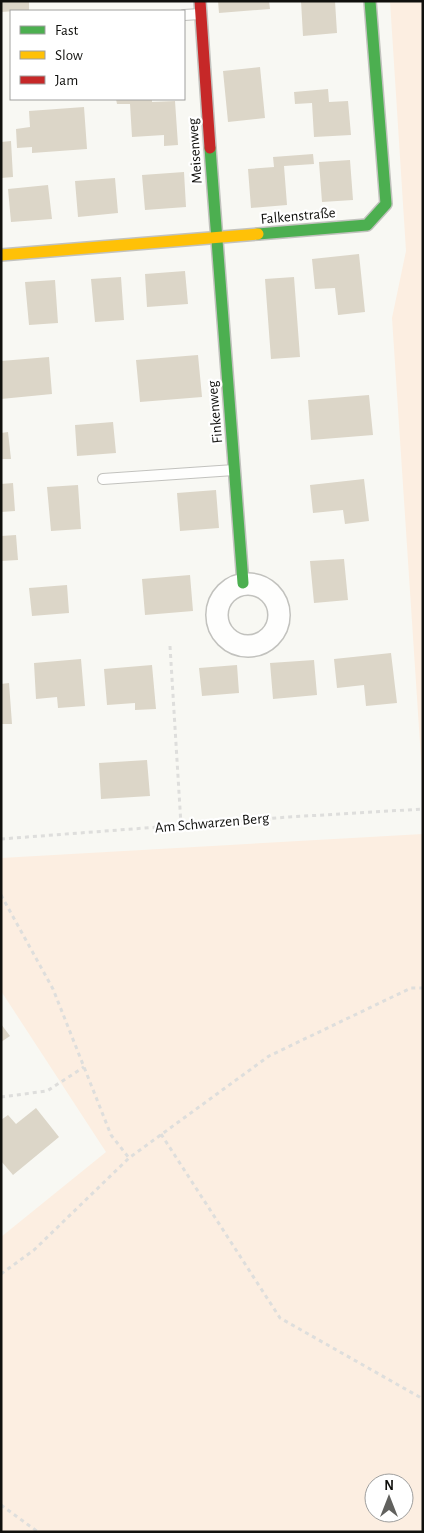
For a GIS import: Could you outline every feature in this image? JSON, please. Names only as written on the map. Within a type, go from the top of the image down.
[{"type":"street","name":"Meisenweg","points":[[200,1],[216,238]]},
{"type":"street","name":"Falkenstraße","points":[[1,255],[367,224],[386,204],[370,1]]},
{"type":"street","name":"Finkenweg","points":[[216,238],[243,583]]},
{"type":"lane","points":[[185,15],[201,14]]},
{"type":"lane","points":[[103,479],[235,470]]},
{"type":"path","points":[[170,646],[181,825]]},
{"type":"path","name":"Am Schwarzen Berg","points":[[1,839],[289,817],[423,809]]},
{"type":"path","points":[[1,895],[53,989],[111,1135],[129,1158]]},
{"type":"path","points":[[1,1274],[34,1250],[129,1158],[269,1056],[411,988],[423,988]]},
{"type":"path","points":[[1,1097],[47,1091],[84,1067]]},
{"type":"path","points":[[161,1134],[280,1318],[423,1399]]},
{"type":"path","points":[[1,1505],[38,1532]]},
{"type":"shaded area","points":[[390,1],[423,1],[423,789],[392,318],[406,251]]},
{"type":"shaded area","points":[[423,834],[423,1532],[1,1532],[1,1237],[106,1152],[1,991],[1,858]]},
{"type":"building","points":[[1,1],[29,1],[29,10],[1,12]]},
{"type":"building","points":[[218,1],[269,1],[270,9],[219,13]]},
{"type":"building","points":[[301,1],[335,1],[337,33],[303,36]]},
{"type":"building","points":[[260,67],[265,118],[228,122],[223,71]]},
{"type":"building","points":[[328,89],[329,102],[348,101],[351,135],[314,137],[312,103],[295,104],[294,92]]},
{"type":"building","points":[[116,100],[175,101],[178,145],[164,146],[164,135],[132,137],[130,104],[117,104]]},
{"type":"building","points":[[84,107],[87,149],[32,153],[32,147],[17,148],[16,129],[30,127],[29,111]]},
{"type":"building","points":[[11,141],[13,177],[1,178],[1,142]]},
{"type":"building","points":[[313,154],[314,164],[284,166],[287,205],[251,208],[248,169],[274,167],[273,157]]},
{"type":"building","points":[[350,160],[353,200],[322,202],[319,162]]},
{"type":"building","points":[[184,172],[186,207],[145,210],[142,175]]},
{"type":"building","points":[[115,178],[118,213],[78,217],[75,181]]},
{"type":"building","points":[[48,185],[52,219],[11,222],[8,189]]},
{"type":"building","points":[[359,254],[365,312],[338,315],[335,288],[315,289],[312,259]]},
{"type":"building","points":[[185,271],[188,304],[147,307],[145,274]]},
{"type":"building","points":[[121,277],[124,320],[95,322],[91,279]]},
{"type":"building","points":[[294,277],[300,357],[271,359],[265,279]]},
{"type":"building","points":[[55,280],[58,323],[29,325],[25,282]]},
{"type":"building","points":[[198,355],[202,397],[140,402],[136,360]]},
{"type":"building","points":[[49,357],[52,394],[1,399],[1,361]]},
{"type":"building","points":[[369,395],[373,435],[311,440],[308,400]]},
{"type":"building","points":[[113,422],[116,453],[77,456],[75,425]]},
{"type":"building","points":[[8,432],[11,459],[1,459],[1,433]]},
{"type":"building","points":[[364,479],[369,521],[345,524],[343,510],[313,513],[310,485]]},
{"type":"building","points":[[13,483],[15,511],[1,512],[1,484]]},
{"type":"building","points":[[78,485],[81,529],[51,531],[47,487]]},
{"type":"building","points":[[216,490],[219,528],[180,531],[177,493]]},
{"type":"building","points":[[16,535],[18,560],[1,561],[1,536]]},
{"type":"building","points":[[344,559],[348,600],[314,603],[310,561]]},
{"type":"building","points":[[190,575],[193,611],[145,615],[142,579]]},
{"type":"building","points":[[67,585],[69,613],[32,616],[29,588]]},
{"type":"building","points":[[391,653],[397,703],[366,706],[364,685],[337,688],[334,659]]},
{"type":"building","points":[[81,659],[85,706],[58,708],[57,697],[36,699],[34,663]]},
{"type":"building","points":[[314,660],[317,695],[273,699],[270,663]]},
{"type":"building","points":[[152,665],[156,709],[135,710],[135,703],[107,705],[104,669]]},
{"type":"building","points":[[237,665],[239,693],[202,696],[199,668]]},
{"type":"building","points":[[9,683],[12,724],[1,724],[1,684]]},
{"type":"building","points":[[147,760],[150,796],[101,799],[99,763]]},
{"type":"building","points":[[1,1024],[10,1036],[1,1042]]},
{"type":"building","points":[[36,1108],[59,1137],[13,1175],[1,1161],[1,1120],[8,1115],[16,1124]]},
{"type":"traffic: fast","points":[[258,234],[367,225],[386,204],[370,1]]},
{"type":"traffic: fast","points":[[210,148],[243,583]]},
{"type":"traffic: slow","points":[[1,255],[258,234]]},
{"type":"traffic: jam","points":[[200,1],[210,148]]}]
